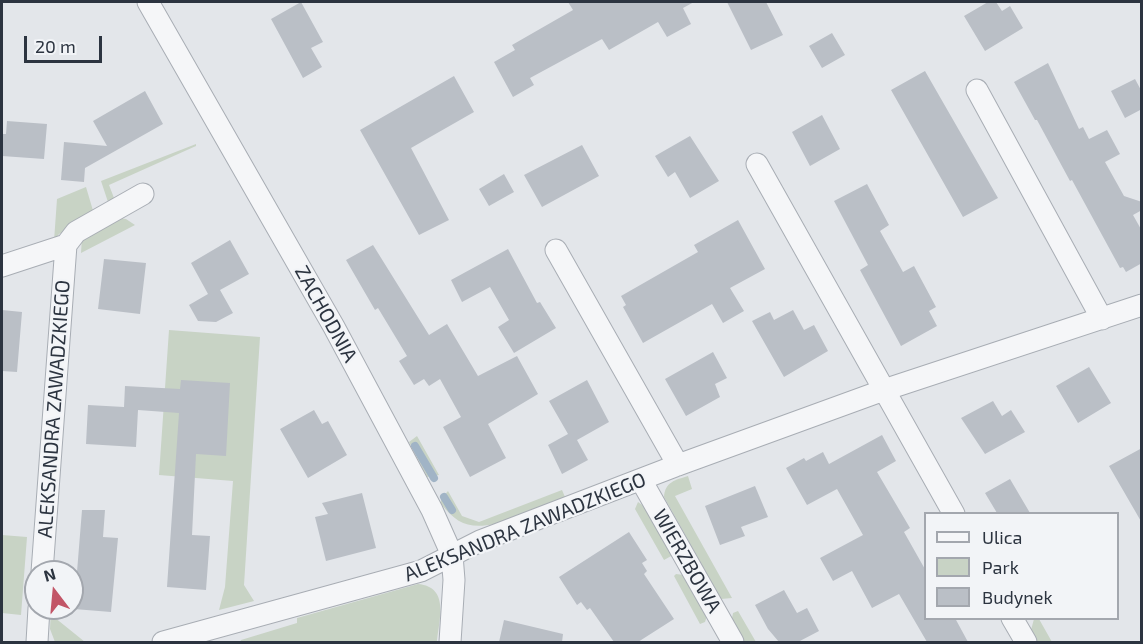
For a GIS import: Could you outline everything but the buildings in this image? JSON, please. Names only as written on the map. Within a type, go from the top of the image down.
[{"type":"street","name":"ZACHODNIA","points":[[148,2],[334,327],[432,510],[452,555],[454,580],[450,642]]},
{"type":"street","points":[[976,90],[1102,319]]},
{"type":"street","points":[[757,164],[953,512]]},
{"type":"street","name":"ALEKSANDRA ZAWADZKIEGO","points":[[43,560],[66,245],[76,232],[143,194]]},
{"type":"street","name":"ALEKSANDRA ZAWADZKIEGO","points":[[2,266],[66,245]]},
{"type":"street","points":[[556,250],[678,465]]},
{"type":"street","name":"ALEKSANDRA ZAWADZKIEGO","points":[[163,642],[421,571],[480,541],[678,465],[884,390],[1142,305]]},
{"type":"street","name":"WIERZBOWA","points":[[641,480],[734,642]]},
{"type":"street","points":[[37,642],[38,620]]},
{"type":"street","points":[[1013,620],[1026,642]]},
{"type":"green space","points":[[196,144],[196,146],[109,185],[114,198],[111,204],[108,202],[101,181]]},
{"type":"green space","points":[[86,187],[94,214],[59,234],[54,241],[57,199]]},
{"type":"green space","points":[[119,218],[126,219],[135,225],[81,253],[82,237]]},
{"type":"green space","points":[[169,330],[260,337],[244,585],[254,601],[219,610],[225,587],[233,481],[159,475]]},
{"type":"green space","points":[[417,436],[439,475],[427,477],[409,442]]},
{"type":"green space","points":[[688,476],[692,489],[675,496],[732,598],[721,599],[664,497],[669,485],[675,480]]},
{"type":"green space","points":[[562,490],[565,497],[495,524],[478,526],[458,520],[441,504],[441,499],[448,491],[462,516],[479,522]]},
{"type":"green space","points":[[638,502],[645,507],[673,555],[664,560],[635,509]]},
{"type":"green space","points":[[2,535],[27,537],[21,615],[2,613]]},
{"type":"green space","points":[[684,575],[707,616],[705,622],[700,624],[674,576]]},
{"type":"green space","points":[[418,584],[428,586],[439,598],[437,642],[240,642],[297,623],[297,618]]},
{"type":"green space","points":[[738,611],[756,642],[745,642],[732,618],[733,613]]},
{"type":"green space","points":[[50,620],[58,620],[85,642],[55,642],[50,629]]},
{"type":"green space","points":[[1034,620],[1040,620],[1052,642],[1037,642],[1031,630]]},
{"type":"waterway","points":[[415,446],[434,478]]},
{"type":"waterway","points":[[444,497],[452,510]]}]
